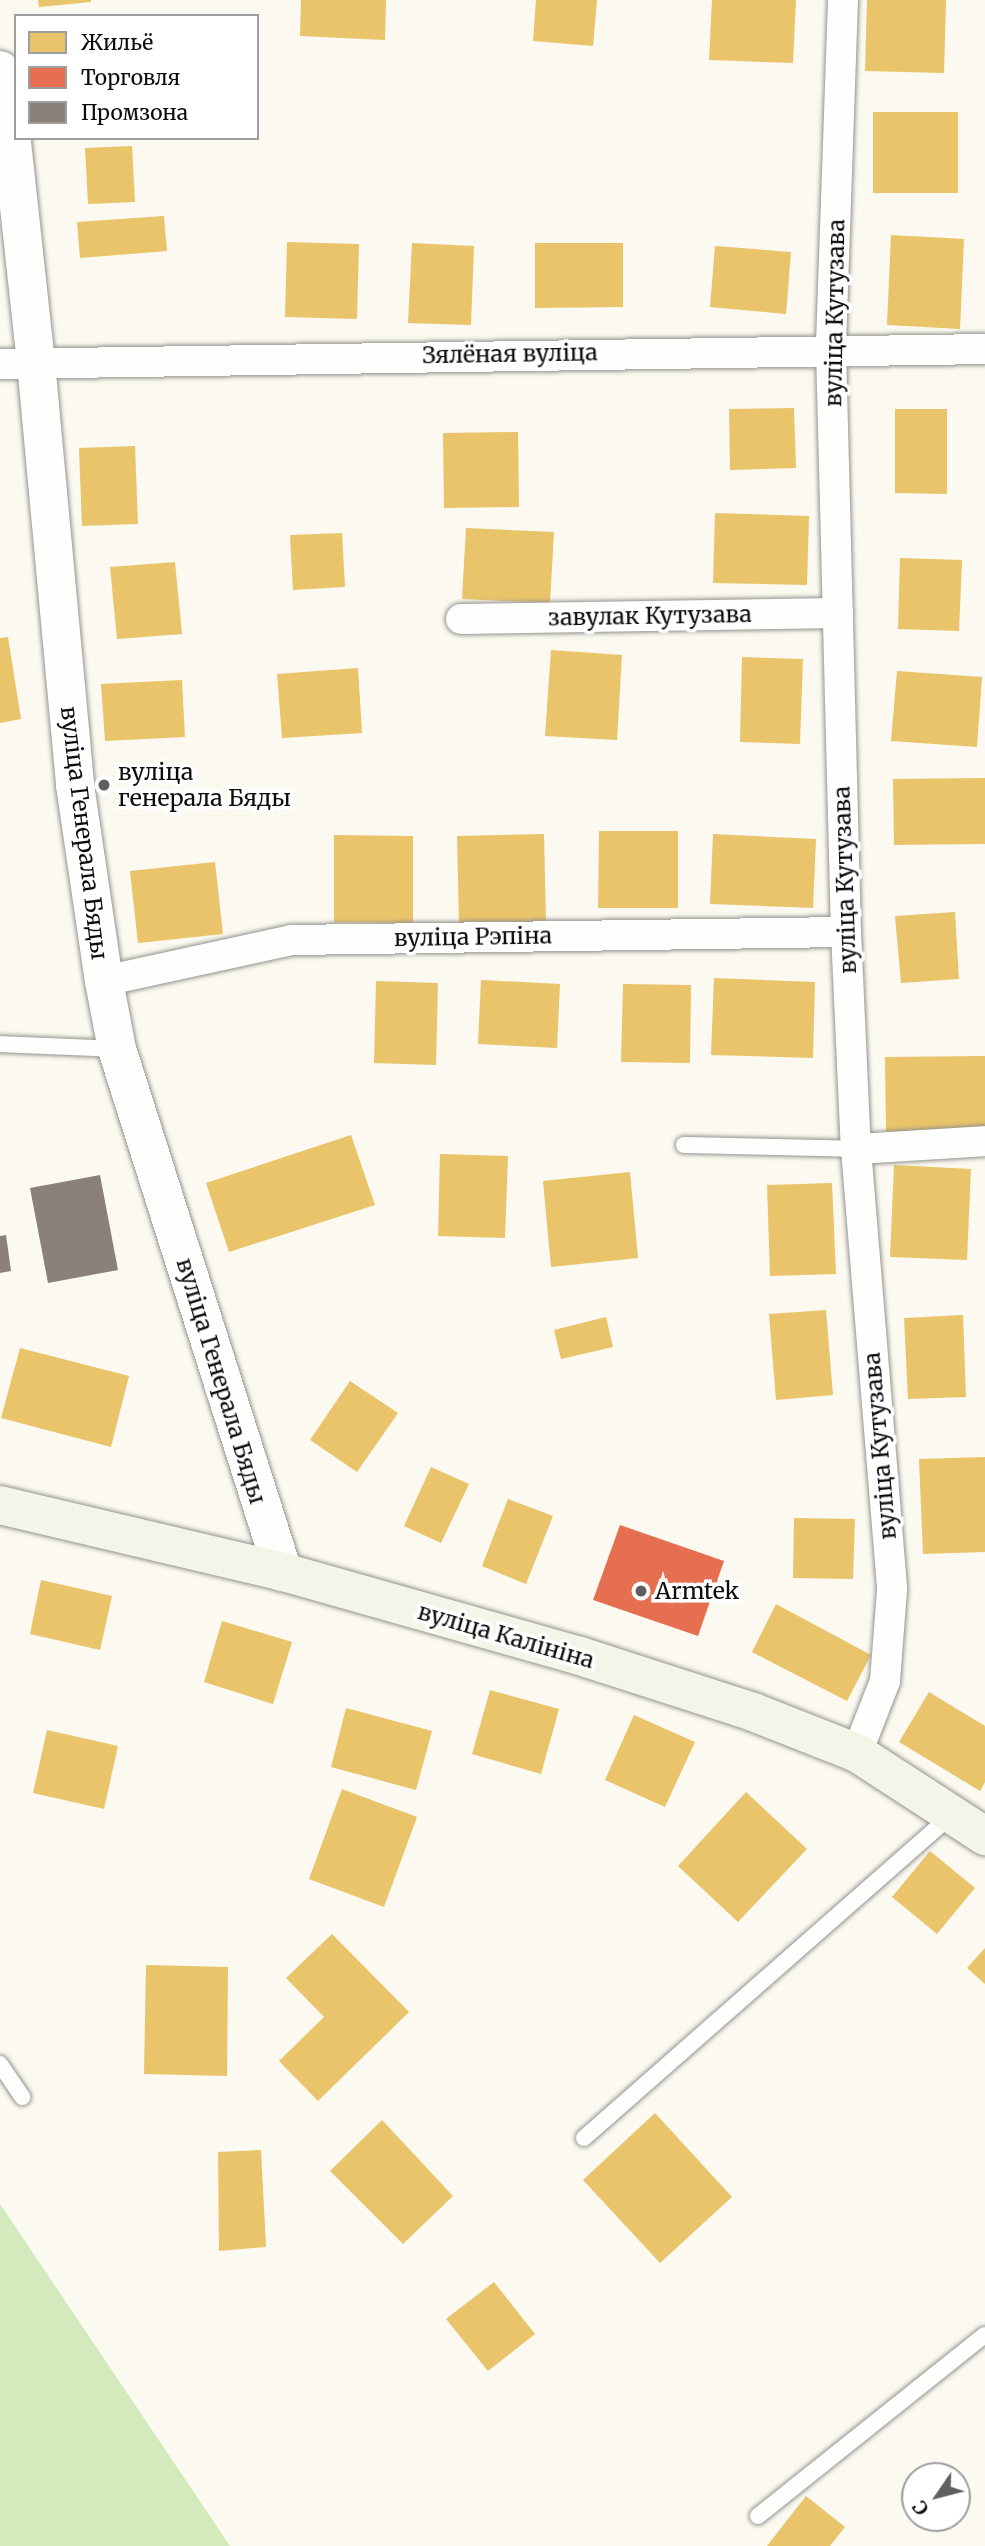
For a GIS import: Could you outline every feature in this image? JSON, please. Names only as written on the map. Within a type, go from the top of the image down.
[{"type":"main road","name":"вуліца Калініна","points":[[0,1505],[283,1572],[580,1656],[753,1712],[857,1753],[985,1836]]},
{"type":"street","name":"вуліца Кутузава","points":[[843,0],[831,349],[846,932],[856,1149],[892,1590],[886,1681],[857,1753]]},
{"type":"street","name":"вуліца Генерала Бяды","points":[[0,70],[6,133],[18,363],[104,981],[117,1049],[283,1572]]},
{"type":"street","name":"Зялёная вуліца","points":[[18,363],[831,349],[985,349]]},
{"type":"street","name":"завулак Кутузава","points":[[461,619],[838,613]]},
{"type":"street","name":"вуліца Рэпіна","points":[[104,981],[292,940],[846,932]]},
{"type":"street","points":[[856,1149],[985,1141]]},
{"type":"lane","points":[[0,1044],[117,1049]]},
{"type":"lane","points":[[684,1145],[856,1149]]},
{"type":"lane","points":[[584,2138],[952,1815]]},
{"type":"lane","points":[[0,2064],[22,2097]]},
{"type":"lane","points":[[758,2516],[985,2336]]},
{"type":"green space","points":[[0,2204],[230,2546],[0,2546]]},
{"type":"building: Жильё","points":[[38,0],[91,0],[91,2],[39,7]]},
{"type":"building: Жильё","points":[[301,0],[386,0],[385,40],[300,36]]},
{"type":"building: Жильё","points":[[536,0],[597,0],[593,46],[533,41]]},
{"type":"building: Жильё","points":[[712,0],[796,0],[793,63],[709,60]]},
{"type":"building: Жильё","points":[[867,0],[946,0],[944,73],[865,71]]},
{"type":"building: Жильё","points":[[873,112],[958,112],[958,193],[873,193]]},
{"type":"building: Жильё","points":[[132,146],[135,202],[88,204],[85,148]]},
{"type":"building: Жильё","points":[[164,216],[167,251],[80,258],[77,222]]},
{"type":"building: Жильё","points":[[891,235],[964,239],[960,329],[887,325]]},
{"type":"building: Жильё","points":[[287,242],[359,244],[357,319],[285,317]]},
{"type":"building: Жильё","points":[[412,243],[474,246],[471,325],[408,323]]},
{"type":"building: Жильё","points":[[535,243],[623,243],[623,307],[535,308]]},
{"type":"building: Жильё","points":[[715,246],[791,252],[786,314],[710,307]]},
{"type":"building: Жильё","points":[[794,408],[796,468],[730,470],[729,409]]},
{"type":"building: Жильё","points":[[895,409],[947,409],[947,494],[895,493]]},
{"type":"building: Жильё","points":[[518,432],[519,507],[444,508],[443,433]]},
{"type":"building: Жильё","points":[[135,446],[138,524],[82,526],[79,448]]},
{"type":"building: Жильё","points":[[715,513],[809,516],[807,585],[713,583]]},
{"type":"building: Жильё","points":[[466,528],[554,532],[550,603],[462,599]]},
{"type":"building: Жильё","points":[[342,533],[345,587],[293,590],[290,535]]},
{"type":"building: Жильё","points":[[900,558],[962,560],[959,631],[898,629]]},
{"type":"building: Жильё","points":[[175,562],[182,634],[117,639],[110,567]]},
{"type":"building: Жильё","points":[[8,637],[21,719],[0,723],[0,638]]},
{"type":"building: Жильё","points":[[551,650],[622,655],[617,740],[545,736]]},
{"type":"building: Жильё","points":[[742,657],[803,659],[800,744],[740,742]]},
{"type":"building: Жильё","points":[[358,668],[362,733],[282,738],[277,674]]},
{"type":"building: Жильё","points":[[897,671],[982,677],[977,747],[891,741]]},
{"type":"building: Жильё","points":[[182,680],[185,737],[105,741],[101,684]]},
{"type":"building: Жильё","points":[[985,778],[985,844],[894,845],[893,779]]},
{"type":"building: Жильё","points":[[599,831],[678,831],[678,908],[598,908]]},
{"type":"building: Жильё","points":[[544,834],[546,922],[459,924],[457,836]]},
{"type":"building: Жильё","points":[[713,834],[816,839],[813,908],[710,904]]},
{"type":"building: Жильё","points":[[334,835],[413,836],[413,923],[334,922]]},
{"type":"building: Жильё","points":[[215,862],[223,934],[138,943],[130,871]]},
{"type":"building: Жильё","points":[[955,912],[959,979],[901,983],[895,916]]},
{"type":"building: Жильё","points":[[714,978],[815,982],[813,1058],[711,1055]]},
{"type":"building: Жильё","points":[[481,980],[560,984],[557,1048],[478,1044]]},
{"type":"building: Жильё","points":[[376,981],[438,983],[436,1065],[374,1063]]},
{"type":"building: Жильё","points":[[623,984],[691,985],[690,1063],[621,1062]]},
{"type":"building: Жильё","points":[[985,1056],[985,1130],[886,1132],[885,1057]]},
{"type":"building: Жильё","points":[[351,1135],[375,1205],[229,1252],[206,1183]]},
{"type":"building: Жильё","points":[[440,1154],[508,1156],[505,1238],[438,1236]]},
{"type":"building: Жильё","points":[[894,1165],[971,1169],[967,1260],[890,1257]]},
{"type":"building: Жильё","points":[[630,1172],[638,1258],[551,1267],[543,1181]]},
{"type":"building: Жильё","points":[[832,1183],[836,1274],[770,1276],[767,1185]]},
{"type":"building: Жильё","points":[[826,1310],[833,1395],[776,1400],[769,1314]]},
{"type":"building: Жильё","points":[[963,1315],[966,1397],[908,1399],[904,1318]]},
{"type":"building: Жильё","points":[[606,1317],[613,1347],[561,1359],[554,1330]]},
{"type":"building: Жильё","points":[[20,1348],[129,1376],[111,1447],[1,1418]]},
{"type":"building: Жильё","points":[[350,1381],[398,1413],[357,1472],[310,1440]]},
{"type":"building: Жильё","points":[[985,1457],[985,1552],[923,1554],[919,1459]]},
{"type":"building: Жильё","points":[[431,1467],[469,1484],[441,1543],[404,1526]]},
{"type":"building: Жильё","points":[[508,1499],[553,1516],[526,1584],[482,1566]]},
{"type":"building: Жильё","points":[[794,1518],[855,1519],[853,1579],[793,1578]]},
{"type":"building: Жильё","points":[[41,1580],[112,1596],[100,1650],[30,1634]]},
{"type":"building: Жильё","points":[[776,1604],[871,1655],[847,1701],[752,1652]]},
{"type":"building: Жильё","points":[[222,1621],[292,1642],[273,1704],[204,1682]]},
{"type":"building: Жильё","points":[[490,1690],[559,1709],[541,1774],[472,1754]]},
{"type":"building: Жильё","points":[[929,1692],[985,1726],[985,1782],[980,1791],[899,1742]]},
{"type":"building: Жильё","points":[[346,1708],[432,1731],[416,1790],[331,1767]]},
{"type":"building: Жильё","points":[[634,1715],[695,1742],[665,1807],[605,1780]]},
{"type":"building: Жильё","points":[[47,1730],[118,1746],[104,1809],[33,1793]]},
{"type":"building: Жильё","points":[[342,1789],[417,1817],[384,1907],[309,1879]]},
{"type":"building: Жильё","points":[[746,1792],[807,1849],[738,1922],[678,1866]]},
{"type":"building: Жильё","points":[[930,1851],[975,1888],[937,1934],[892,1897]]},
{"type":"building: Жильё","points":[[332,1934],[409,2012],[318,2101],[279,2061],[324,2017],[286,1978]]},
{"type":"building: Жильё","points":[[985,1948],[985,1984],[967,1968]]},
{"type":"building: Жильё","points":[[146,1965],[228,1967],[227,2076],[144,2074]]},
{"type":"building: Жильё","points":[[655,2113],[732,2197],[660,2263],[583,2180]]},
{"type":"building: Жильё","points":[[382,2120],[453,2196],[403,2244],[330,2171]]},
{"type":"building: Жильё","points":[[261,2150],[266,2247],[219,2251],[218,2152]]},
{"type":"building: Жильё","points":[[494,2282],[535,2334],[488,2371],[446,2319]]},
{"type":"building: Жильё","points":[[806,2496],[845,2527],[830,2546],[767,2546]]},
{"type":"building: Торговля","points":[[620,1525],[724,1561],[698,1636],[593,1600]]},
{"type":"building: Промзона","points":[[100,1175],[118,1270],[48,1283],[30,1188]]},
{"type":"building: Промзона","points":[[6,1235],[11,1271],[0,1273],[0,1236]]},
{"type":"place","name":"вуліца генерала Бяды","points":[[104,785]]},
{"type":"place","name":"Armtek","points":[[641,1591]]}]
